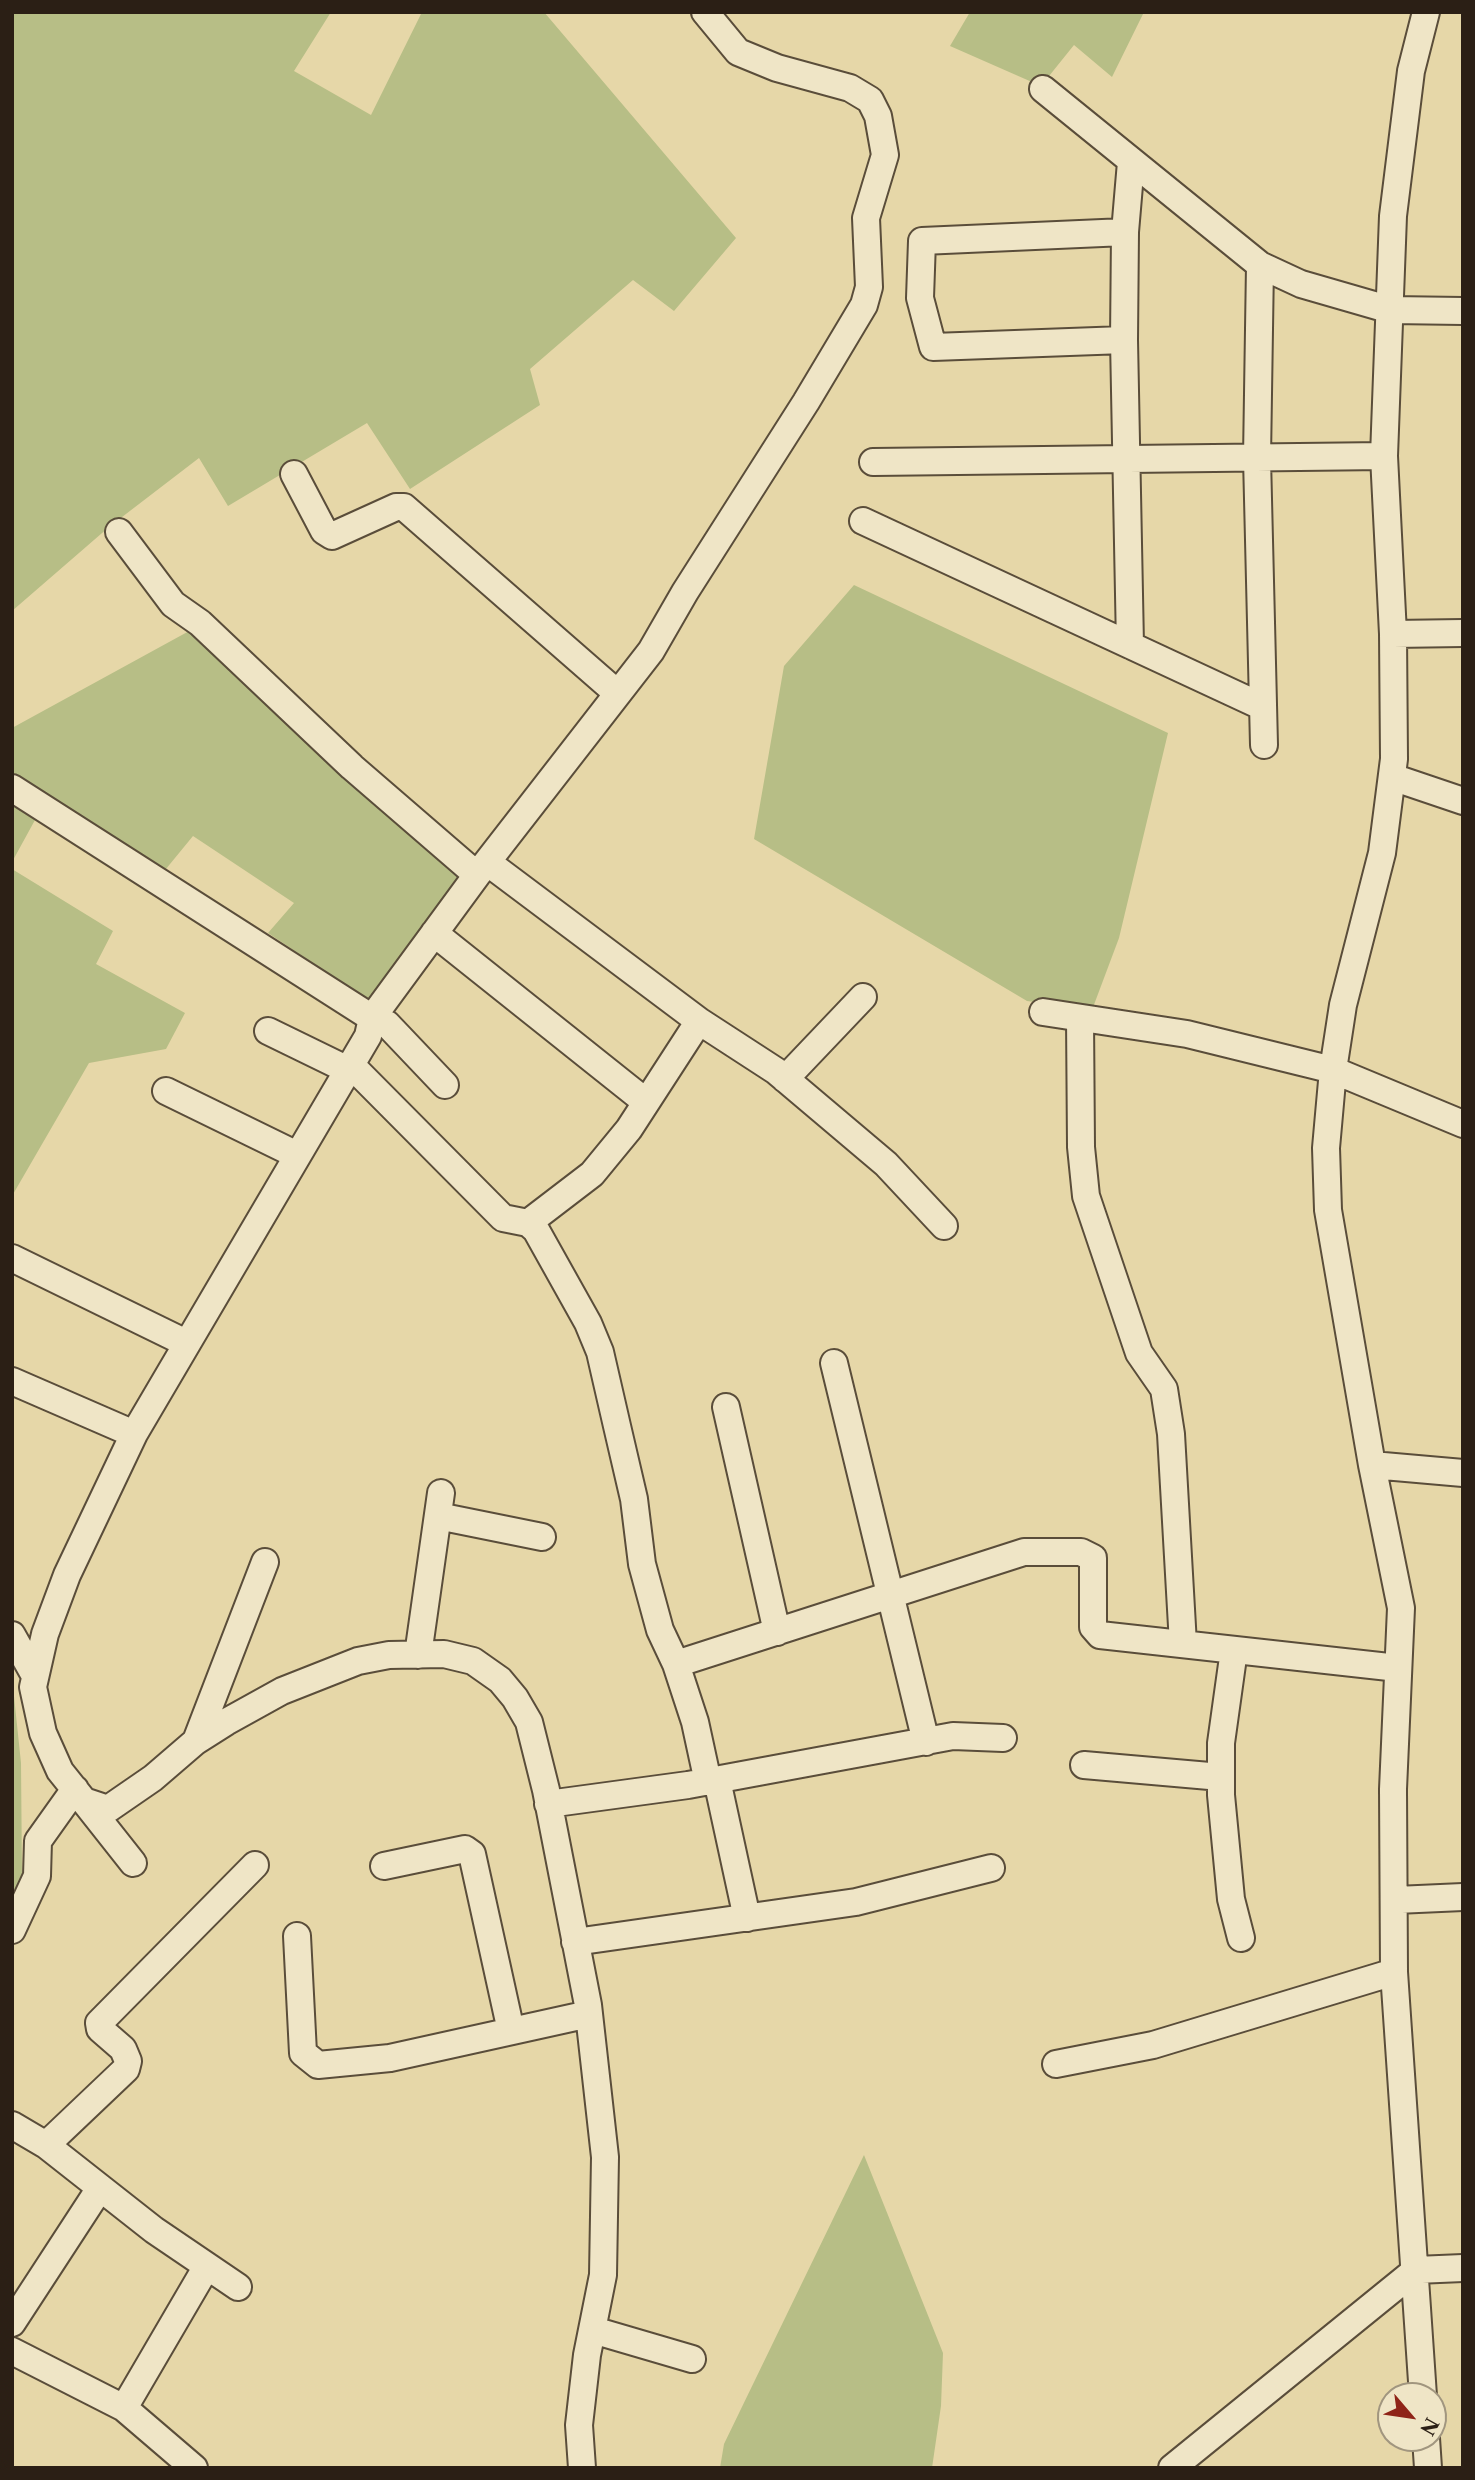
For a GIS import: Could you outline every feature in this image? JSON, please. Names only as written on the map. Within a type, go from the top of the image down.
[{"type":"street","points":[[28,1692],[45,1634],[67,1575],[134,1434],[368,1036],[372,1018],[482,869],[651,652],[685,592],[864,305],[869,288],[866,218],[886,155],[878,116],[870,100],[850,88],[776,68],[738,52],[705,12]]},
{"type":"street","points":[[1422,2382],[1394,1972],[1396,1900],[1393,1789],[1401,1608],[1372,1465],[1328,1210],[1326,1148],[1333,1070],[1343,1005],[1382,853],[1392,777],[1393,634],[1384,456],[1396,190],[1411,71],[1426,12]]},
{"type":"street","points":[[1043,89],[1260,265],[1301,284],[1391,310],[1463,311]]},
{"type":"street","points":[[1130,645],[1125,233],[1131,162]]},
{"type":"street","points":[[1125,233],[922,241],[920,298],[933,346],[1125,340]]},
{"type":"street","points":[[1260,265],[1257,458],[1264,745]]},
{"type":"street","points":[[873,462],[1384,456]]},
{"type":"street","points":[[294,474],[324,531],[332,536],[396,507],[404,508],[617,693]]},
{"type":"street","points":[[863,520],[1263,707]]},
{"type":"street","points":[[119,532],[173,604],[200,623],[352,767],[482,869],[785,1079],[886,1164],[944,1226]]},
{"type":"street","points":[[1393,634],[1463,633]]},
{"type":"street","points":[[1392,777],[1463,802]]},
{"type":"street","points":[[12,788],[372,1018],[387,1024],[445,1086]]},
{"type":"street","points":[[435,933],[646,1102]]},
{"type":"street","points":[[785,1079],[863,997]]},
{"type":"street","points":[[1042,1012],[1188,1034],[1333,1070],[1463,1124]]},
{"type":"street","points":[[1080,1017],[1081,1147],[1086,1196],[1139,1353],[1164,1389],[1171,1434],[1184,1644]]},
{"type":"street","points":[[528,1223],[592,1174],[646,1102],[699,1021]]},
{"type":"street","points":[[268,1031],[349,1068],[503,1218],[528,1223],[536,1230],[582,1311],[600,1352],[634,1499],[642,1564],[660,1630],[676,1664],[713,1781],[747,1918]]},
{"type":"street","points":[[166,1091],[297,1155]]},
{"type":"street","points":[[12,1258],[187,1343]]},
{"type":"street","points":[[834,1363],[888,1597],[926,1742]]},
{"type":"street","points":[[12,1381],[134,1434]]},
{"type":"street","points":[[726,1407],[777,1632]]},
{"type":"street","points":[[1372,1465],[1463,1473]]},
{"type":"street","points":[[418,1655],[439,1504],[542,1537]]},
{"type":"street","points":[[676,1664],[1024,1552],[1081,1552],[1093,1558],[1093,1627],[1100,1635],[1398,1668]]},
{"type":"street","points":[[196,1741],[265,1562]]},
{"type":"street","points":[[12,1635],[28,1692],[60,1771],[133,1863]]},
{"type":"street","points":[[1234,1650],[1221,1743],[1221,1777],[1231,1899],[1241,1938]]},
{"type":"street","points":[[80,1795],[108,1809],[153,1778],[196,1741],[282,1691],[326,1673],[389,1655],[444,1654],[472,1661],[500,1680],[516,1698],[529,1723],[548,1804],[589,2014],[605,2157],[603,2275],[579,2425],[582,2468]]},
{"type":"street","points":[[548,1804],[713,1781],[953,1735],[1003,1738]]},
{"type":"street","points":[[1084,1765],[1221,1777]]},
{"type":"street","points":[[12,1930],[37,1876],[38,1841],[80,1795]]},
{"type":"street","points":[[384,1866],[465,1849],[472,1854],[511,2031]]},
{"type":"street","points":[[46,2145],[126,2069],[128,2061],[123,2049],[100,2029],[99,2023],[255,1865]]},
{"type":"street","points":[[575,1942],[856,1902],[991,1868]]},
{"type":"street","points":[[1396,1900],[1463,1897]]},
{"type":"street","points":[[297,1936],[303,2053],[318,2065],[390,2058],[589,2014]]},
{"type":"street","points":[[1056,2064],[1153,2045],[1394,1972]]},
{"type":"street","points":[[12,2125],[46,2145],[100,2188],[237,2287]]},
{"type":"street","points":[[12,2323],[100,2188]]},
{"type":"street","points":[[124,2408],[207,2266]]},
{"type":"street","points":[[1172,2468],[1416,2270],[1463,2267]]},
{"type":"street","points":[[593,2330],[692,2359]]},
{"type":"street","points":[[12,2351],[124,2408],[194,2468]]},
{"type":"green space","points":[[12,12],[331,12],[294,71],[371,115],[422,12],[544,12],[736,238],[674,311],[633,280],[530,369],[540,405],[410,489],[367,423],[228,506],[199,458],[109,527],[12,611]]},
{"type":"green space","points":[[970,12],[1144,12],[1112,77],[1074,45],[1041,86],[950,46]]},
{"type":"green space","points":[[854,585],[1168,733],[1119,938],[1092,1010],[1027,1001],[754,839],[784,666]]},
{"type":"green space","points":[[191,630],[461,875],[368,1000],[268,933],[294,903],[193,836],[161,875],[12,774],[12,728]]},
{"type":"green space","points":[[12,802],[35,820],[12,862]]},
{"type":"green space","points":[[12,869],[113,931],[96,964],[185,1013],[166,1049],[89,1063],[12,1196]]},
{"type":"green space","points":[[12,1677],[21,1763],[22,1876],[12,1896]]},
{"type":"green space","points":[[864,2155],[943,2353],[941,2406],[932,2468],[720,2468],[724,2444]]}]
